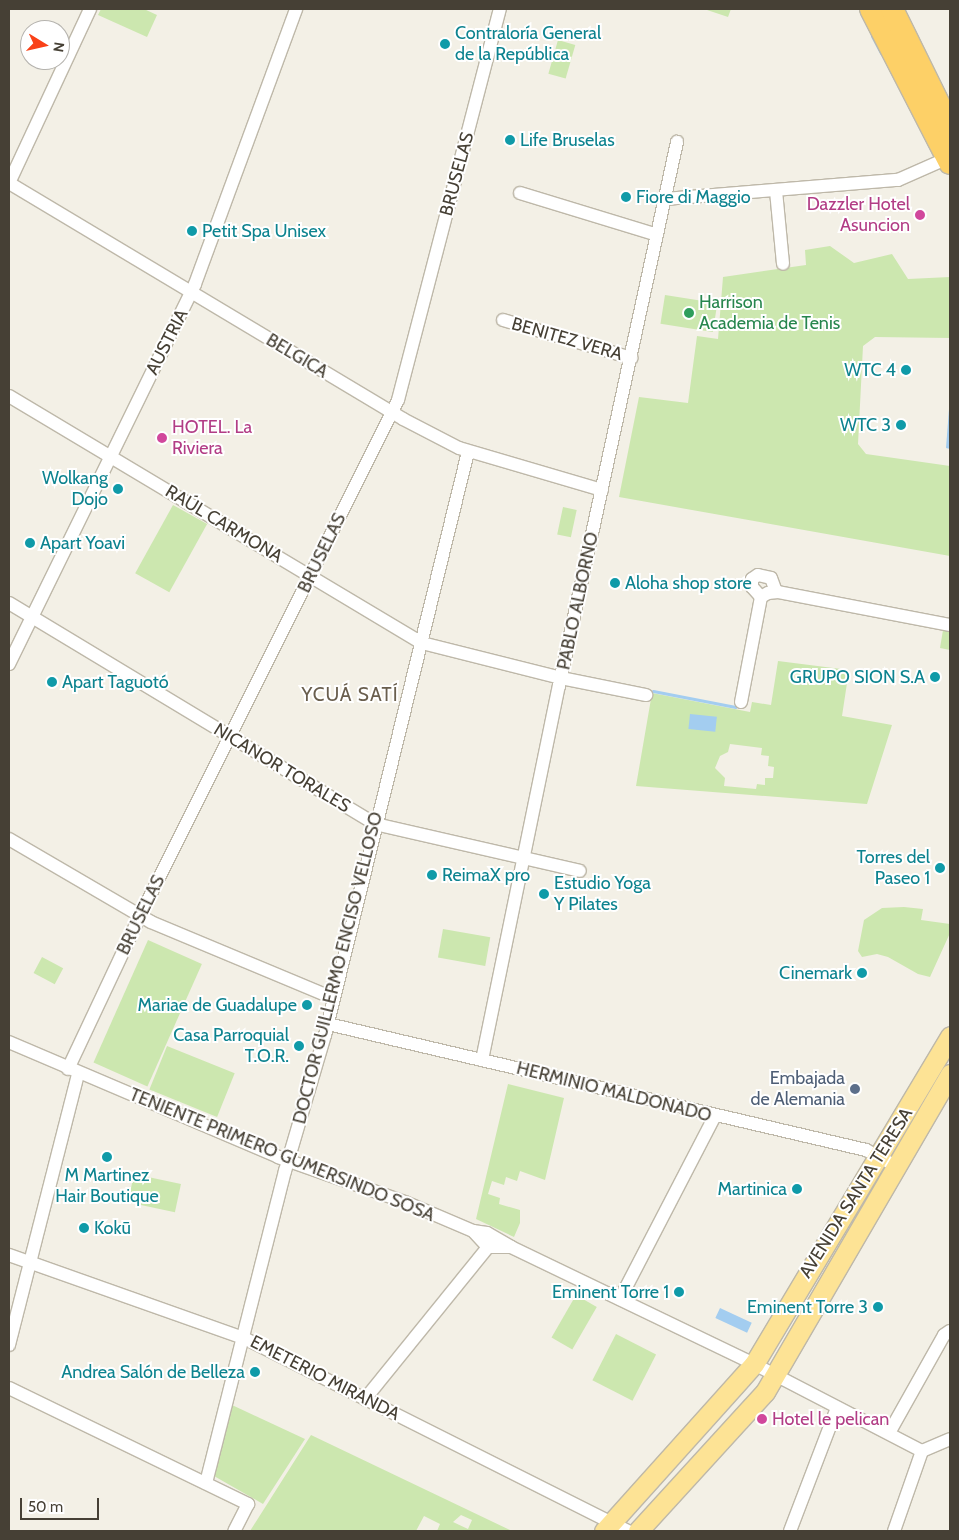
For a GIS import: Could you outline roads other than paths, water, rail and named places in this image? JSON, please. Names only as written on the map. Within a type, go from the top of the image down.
[{"type":"highway","points":[[871,9],[946,160]]},
{"type":"highway","points":[[892,9],[950,127]]},
{"type":"main road","name":"AVENIDA SANTA TERESA","points":[[615,1528],[754,1364],[950,1036]]},
{"type":"main road","name":"AVENIDA SANTA TERESA","points":[[638,1531],[717,1448],[775,1376],[898,1167],[950,1074]]},
{"type":"street","points":[[9,183],[90,9]]},
{"type":"street","name":"AUSTRIA","points":[[9,664],[191,293],[296,9]]},
{"type":"street","name":"BRUSELAS","points":[[9,1345],[31,1262],[73,1071],[140,916],[392,412],[500,9]]},
{"type":"street","name":"PABLO ALBORNO","points":[[482,1060],[560,678],[677,142]]},
{"type":"street","points":[[665,199],[898,180],[946,160]]},
{"type":"street","name":"BELGICA","points":[[9,183],[392,412],[468,452],[602,490]]},
{"type":"street","points":[[776,191],[783,264]]},
{"type":"street","points":[[520,192],[657,235]]},
{"type":"street","name":"BENITEZ VERA","points":[[503,320],[630,358]]},
{"type":"street","name":"RAÚL CARMONA","points":[[9,396],[422,643],[560,678],[646,695]]},
{"type":"street","name":"DOCTOR GUILLERMO ENCISO VELLOSO","points":[[206,1483],[289,1160],[328,1024],[375,824],[422,643],[468,452]]},
{"type":"street","points":[[761,596],[752,587],[752,579],[758,575],[771,578],[776,592]]},
{"type":"street","points":[[761,596],[776,592],[950,626]]},
{"type":"street","points":[[741,702],[761,596]]},
{"type":"street","name":"NICANOR TORALES","points":[[9,604],[375,824],[580,871]]},
{"type":"street","points":[[9,839],[140,916],[334,998]]},
{"type":"street","name":"HERMINIO MALDONADO","points":[[328,1024],[880,1154],[898,1167]]},
{"type":"street","name":"TENIENTE PRIMERO GUMERSINDO SOSA","points":[[9,1042],[73,1071],[289,1160],[473,1231],[495,1236],[511,1247],[620,1299]]},
{"type":"street","points":[[715,1116],[620,1299],[754,1364],[922,1451]]},
{"type":"street","points":[[473,1231],[488,1247],[511,1247]]},
{"type":"street","points":[[365,1398],[488,1247]]},
{"type":"street","name":"EMETERIO MIRANDA","points":[[9,1255],[244,1338],[365,1398],[615,1528]]},
{"type":"street","points":[[889,1433],[944,1335],[950,1332]]},
{"type":"street","points":[[9,1388],[248,1504],[234,1531]]},
{"type":"street","points":[[790,1531],[838,1408]]},
{"type":"street","points":[[894,1531],[922,1451],[950,1439]]},
{"type":"water","points":[[950,409],[950,449],[946,448]]},
{"type":"water","points":[[690,714],[717,717],[715,732],[688,729]]},
{"type":"water","points":[[720,1308],[752,1323],[747,1333],[715,1318]]},
{"type":"waterway","points":[[872,36],[881,53]]},
{"type":"waterway","points":[[653,691],[735,707]]},
{"type":"place","name":"Contraloría General de la República","points":[[445,44]]},
{"type":"place","name":"Life Bruselas","points":[[510,140]]},
{"type":"place","name":"Fiore di Maggio","points":[[626,197]]},
{"type":"place","name":"Dazzler Hotel Asuncion","points":[[920,215]]},
{"type":"place","name":"Petit Spa Unisex","points":[[192,231]]},
{"type":"place","name":"Harrison Academia de Tenis","points":[[689,313]]},
{"type":"place","name":"WTC 4","points":[[906,370]]},
{"type":"place","name":"WTC 3","points":[[901,425]]},
{"type":"place","name":"HOTEL. La Riviera","points":[[162,438]]},
{"type":"place","name":"Wolkang Dojo","points":[[118,489]]},
{"type":"place","name":"Apart Yoavi","points":[[30,543]]},
{"type":"place","name":"Aloha shop store","points":[[615,583]]},
{"type":"place","name":"GRUPO SION S.A","points":[[935,677]]},
{"type":"place","name":"Apart Taguotó","points":[[52,682]]},
{"type":"place","name":"Torres del Paseo 1","points":[[940,868]]},
{"type":"place","name":"ReimaX pro","points":[[432,875]]},
{"type":"place","name":"Estudio Yoga Y Pilates","points":[[544,894]]},
{"type":"place","name":"Cinemark","points":[[862,973]]},
{"type":"place","name":"Mariae de Guadalupe","points":[[307,1005]]},
{"type":"place","name":"Casa Parroquial T.O.R.","points":[[299,1046]]},
{"type":"place","name":"Embajada de Alemania","points":[[855,1089]]},
{"type":"place","name":"M Martinez Hair Boutique","points":[[107,1157]]},
{"type":"place","name":"Martinica","points":[[797,1189]]},
{"type":"place","name":"Kokū","points":[[84,1228]]},
{"type":"place","name":"Eminent Torre 1","points":[[679,1292]]},
{"type":"place","name":"Eminent Torre 3","points":[[878,1307]]},
{"type":"place","name":"Andrea Salón de Belleza","points":[[255,1372]]},
{"type":"place","name":"Hotel le pelican","points":[[762,1419]]},
{"type":"district","name":"YCUÁ SATÍ","points":[[350,695]]}]
